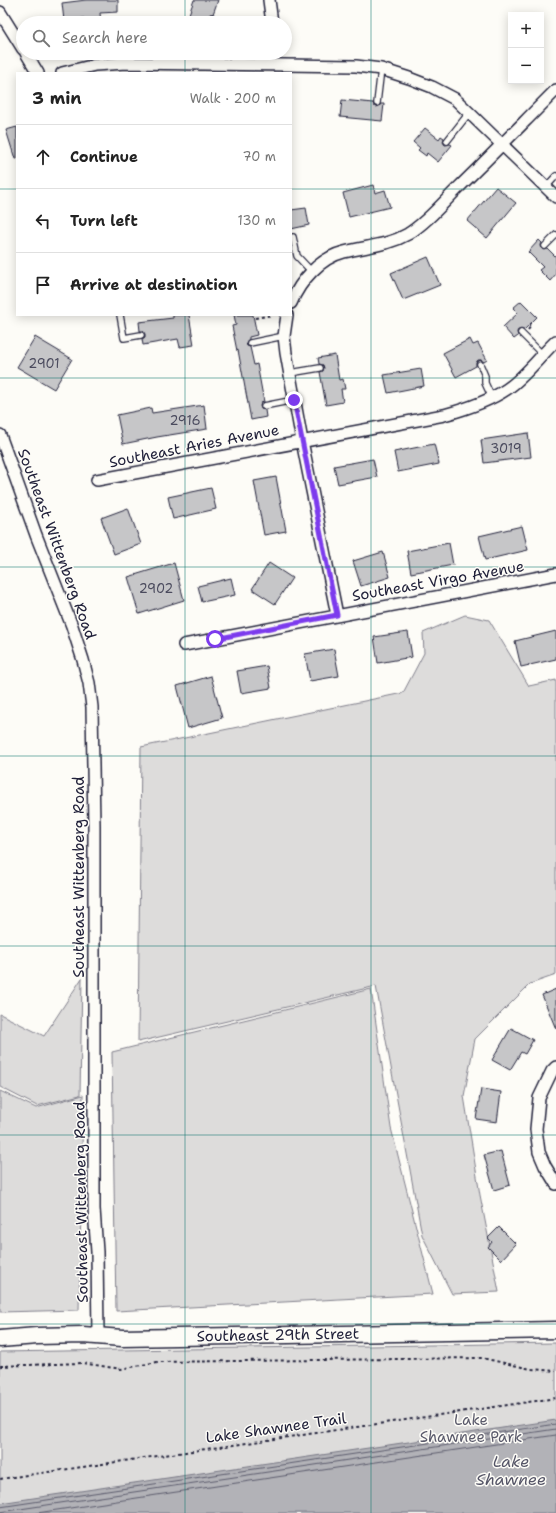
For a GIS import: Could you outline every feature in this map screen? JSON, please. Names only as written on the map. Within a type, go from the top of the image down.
[{"type":"main road","name":"Southeast 29th Street","points":[[0,1339],[37,1336],[83,1335],[122,1338],[556,1330]]},
{"type":"street","points":[[269,0],[271,16]]},
{"type":"street","points":[[0,12],[16,38]]},
{"type":"street","points":[[30,60],[37,72]]},
{"type":"street","points":[[66,72],[95,65],[113,63],[221,68],[233,60]]},
{"type":"street","points":[[273,60],[287,69],[356,66],[381,69],[432,87],[455,99],[556,197]]},
{"type":"street","points":[[292,295],[312,272],[326,260],[343,252],[382,245],[408,234],[419,226],[556,90]]},
{"type":"street","points":[[287,316],[284,336],[294,400],[337,615]]},
{"type":"street","name":"Southeast Aries Avenue","points":[[98,480],[444,415],[469,408],[508,389],[524,375],[542,354],[556,341]]},
{"type":"street","name":"Southeast Wittenberg Road","points":[[0,435],[36,535],[72,626],[89,683],[92,707],[94,818],[94,1209],[97,1252],[98,1336]]},
{"type":"street","name":"Southeast Virgo Avenue","points":[[184,645],[556,574]]},
{"type":"street","points":[[556,1067],[552,1071],[539,1098],[536,1129],[537,1141],[545,1166],[556,1184]]},
{"type":"lane","points":[[377,103],[381,69]]},
{"type":"lane","points":[[447,141],[469,113]]},
{"type":"lane","points":[[546,187],[556,176]]},
{"type":"lane","points":[[545,246],[556,235]]},
{"type":"lane","points":[[293,237],[297,256],[312,272]]},
{"type":"lane","points":[[120,316],[124,338],[141,335]]},
{"type":"lane","points":[[520,333],[542,354]]},
{"type":"lane","points":[[250,343],[284,336]]},
{"type":"lane","points":[[480,364],[485,376],[485,383],[492,398]]},
{"type":"lane","points":[[290,374],[320,368]]},
{"type":"lane","points":[[264,406],[294,400]]},
{"type":"path","points":[[255,318],[266,316]]},
{"type":"path","points":[[0,1366],[82,1363],[121,1369],[157,1362],[482,1358],[531,1369],[556,1371]]},
{"type":"path","name":"Lake Shawnee Trail","points":[[0,1479],[556,1398]]},
{"type":"green space","points":[[465,615],[489,620],[529,686],[556,680],[556,975],[530,984],[475,1039],[464,1096],[480,1195],[499,1292],[452,1294],[422,1235],[376,986],[138,1042],[141,747],[403,693],[424,653],[423,633]]},
{"type":"green space","points":[[82,978],[80,1095],[37,1106],[0,1087],[0,1014],[44,1036]]},
{"type":"green space","points":[[371,989],[391,1128],[433,1294],[116,1311],[112,1052]]},
{"type":"green space","points":[[0,1091],[36,1108],[83,1095],[79,1310],[0,1312]]},
{"type":"green space","name":"Lake Shawnee Park","points":[[556,1343],[556,1513],[0,1513],[0,1352]]},
{"type":"water","name":"Lake Shawnee","points":[[556,1420],[556,1513],[0,1513],[0,1503]]},
{"type":"building","points":[[86,0],[118,0],[118,12],[100,13],[100,16],[63,16],[62,3]]},
{"type":"building","points":[[194,0],[218,0],[213,14],[210,14],[209,16],[188,16]]},
{"type":"building","points":[[342,100],[373,103],[374,106],[377,107],[384,104],[382,121],[340,117]]},
{"type":"building","points":[[16,127],[16,159],[15,159],[6,130]]},
{"type":"building","points":[[425,128],[439,139],[441,136],[444,138],[443,142],[445,145],[452,145],[438,162],[427,153],[426,156],[418,150],[420,148],[413,142]]},
{"type":"building","points":[[373,185],[375,193],[385,190],[390,207],[349,217],[343,193]]},
{"type":"building","points":[[496,187],[516,203],[487,238],[467,221]]},
{"type":"building","points":[[306,208],[309,225],[292,229],[292,210]]},
{"type":"building","points":[[539,240],[542,243],[542,249],[548,249],[556,257],[556,274],[550,281],[539,270],[543,267],[528,252]]},
{"type":"building","points":[[428,257],[440,285],[403,300],[391,273]]},
{"type":"building","points":[[521,301],[537,317],[524,330],[518,330],[518,336],[514,339],[503,327],[518,313],[513,308]]},
{"type":"building","points":[[173,316],[189,316],[194,345],[180,347],[178,339],[143,345],[142,339],[145,337],[145,334],[143,331],[140,331],[139,322],[173,318]]},
{"type":"building","points":[[234,316],[253,316],[257,335],[249,337],[246,343],[247,346],[250,347],[254,365],[257,364],[264,402],[261,403],[260,406],[261,409],[265,410],[266,417],[251,420],[232,326],[236,325]]},
{"type":"building","points":[[35,337],[72,359],[54,389],[17,367]]},
{"type":"building","points":[[470,339],[473,345],[478,343],[487,360],[484,362],[478,360],[476,366],[456,377],[443,353]]},
{"type":"building","points":[[335,355],[339,380],[343,379],[345,389],[341,389],[343,402],[326,405],[320,372],[323,371],[324,368],[323,365],[319,364],[318,358]]},
{"type":"building","points":[[421,369],[424,386],[388,393],[384,375]]},
{"type":"building","points":[[204,405],[207,429],[123,444],[117,415],[151,408],[152,413]]},
{"type":"building","points":[[528,433],[531,457],[484,463],[481,440]]},
{"type":"building","points":[[434,444],[439,464],[398,472],[394,452]]},
{"type":"building","points":[[373,459],[377,477],[338,484],[334,466]]},
{"type":"building","points":[[276,477],[286,531],[264,535],[254,481]]},
{"type":"building","points":[[211,488],[216,509],[173,519],[168,497]]},
{"type":"building","points":[[128,508],[141,544],[114,554],[101,518]]},
{"type":"building","points":[[522,526],[528,550],[485,560],[479,536]]},
{"type":"building","points":[[449,543],[453,565],[411,573],[407,551]]},
{"type":"building","points":[[383,552],[390,577],[361,586],[353,561]]},
{"type":"building","points":[[174,563],[184,600],[139,614],[128,577]]},
{"type":"building","points":[[269,563],[292,578],[275,604],[252,589]]},
{"type":"building","points":[[231,578],[235,595],[202,602],[198,586]]},
{"type":"building","points":[[556,631],[556,659],[521,667],[515,641]]},
{"type":"building","points":[[408,632],[412,657],[378,663],[374,637]]},
{"type":"building","points":[[334,649],[339,676],[310,681],[305,654]]},
{"type":"building","points":[[267,666],[271,688],[241,693],[237,671]]},
{"type":"building","points":[[211,676],[222,718],[188,728],[177,686]]},
{"type":"building","points":[[556,989],[556,1029],[542,995]]},
{"type":"building","points":[[511,1028],[533,1040],[525,1054],[521,1052],[510,1070],[492,1060]]},
{"type":"building","points":[[481,1089],[501,1092],[497,1122],[476,1119]]},
{"type":"building","points":[[501,1151],[510,1185],[494,1190],[484,1155]]},
{"type":"building","points":[[499,1227],[516,1244],[501,1260],[488,1247],[492,1242],[488,1238]]},
{"type":"route","points":[[215,639],[337,615],[294,400]]}]
